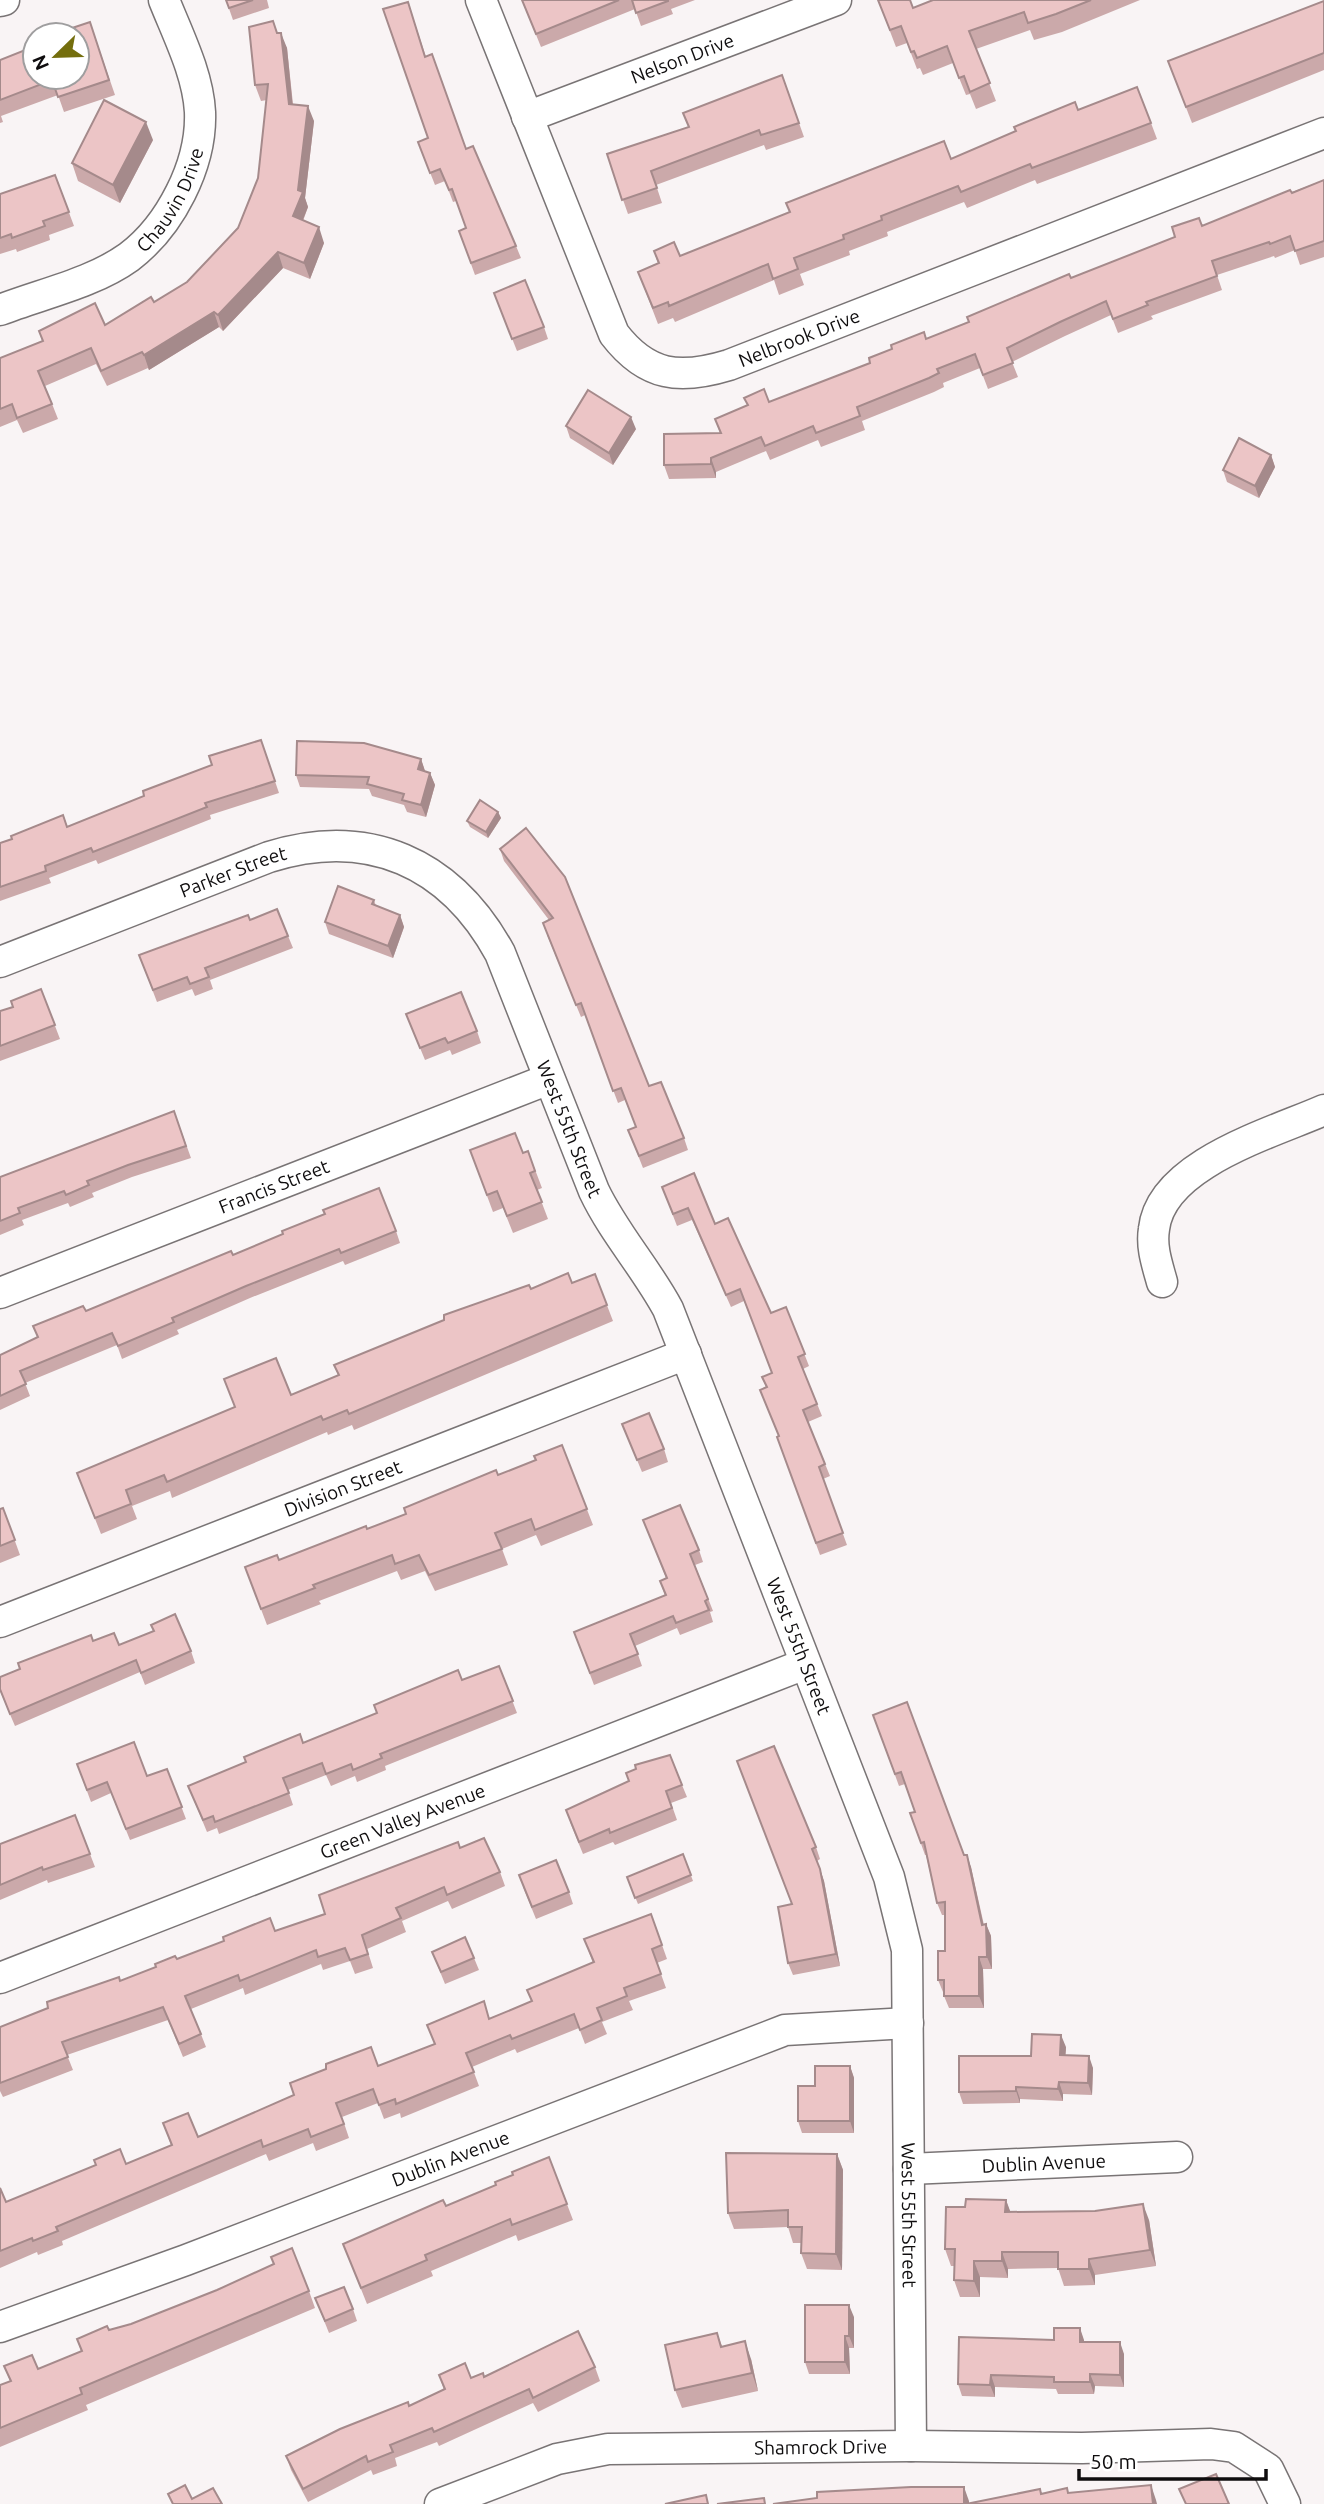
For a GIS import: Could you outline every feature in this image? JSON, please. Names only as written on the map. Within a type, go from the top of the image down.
[{"type":"street","name":"Chauvin Drive","points":[[0,310],[96,274],[128,257],[153,233],[174,205],[191,163],[200,113],[189,64],[164,0]]},
{"type":"street","name":"Nelbrook Drive","points":[[481,0],[614,334],[628,352],[650,366],[685,375],[729,365],[1324,133]]},
{"type":"street","name":"Nelson Drive","points":[[527,117],[836,0]]},
{"type":"street","name":"Parker Street","points":[[0,962],[295,849],[343,845],[382,852],[431,874],[465,901]]},
{"type":"street","name":"West 55th Street","points":[[465,901],[484,923],[500,953],[603,1209],[655,1285],[686,1354],[879,1852],[902,1920],[907,1950],[911,2446]]},
{"type":"street","name":"Francis Street","points":[[0,1293],[549,1079]]},
{"type":"street","points":[[1162,1282],[1154,1249],[1154,1228],[1158,1211],[1175,1184],[1189,1172],[1211,1160],[1324,1110]]},
{"type":"street","name":"Division Street","points":[[0,1622],[686,1354]]},
{"type":"street","name":"Green Valley Avenue","points":[[0,1978],[804,1664]]},
{"type":"street","name":"Dublin Avenue","points":[[0,2327],[186,2259],[785,2030],[908,2023]]},
{"type":"street","name":"Dublin Avenue","points":[[909,2169],[1177,2157]]},
{"type":"street","name":"Shamrock Drive","points":[[440,2504],[546,2463],[583,2452],[608,2449],[911,2446],[1082,2448],[1211,2444],[1234,2447],[1268,2469],[1285,2504]]},
{"type":"building","points":[[226,0],[253,0],[229,8]]},
{"type":"building","points":[[522,0],[619,0],[536,34]]},
{"type":"building","points":[[632,0],[668,0],[668,1],[636,13]]},
{"type":"building","points":[[878,0],[910,0],[913,8],[933,0],[1091,0],[1028,23],[1024,12],[969,31],[990,83],[970,92],[964,76],[959,78],[947,46],[917,58],[914,51],[911,52],[901,26],[890,30]]},
{"type":"building","points":[[1324,1],[1324,53],[1186,107],[1168,61]]},
{"type":"building","points":[[408,2],[425,57],[432,54],[466,149],[473,146],[516,246],[471,263],[459,231],[466,228],[452,189],[449,190],[440,169],[430,173],[418,142],[428,138],[383,9]]},
{"type":"building","points":[[273,21],[277,33],[281,33],[289,104],[308,106],[298,190],[303,192],[293,216],[319,227],[304,263],[278,252],[218,315],[214,312],[144,355],[142,352],[101,371],[91,348],[38,371],[52,404],[17,418],[12,404],[0,409],[0,358],[43,341],[39,331],[95,303],[105,325],[151,297],[154,302],[187,282],[238,228],[258,178],[268,84],[255,85],[249,27]]},
{"type":"building","points":[[91,25],[109,80],[91,86]]},
{"type":"building","points":[[21,52],[21,91],[23,91],[0,100],[0,60]]},
{"type":"building","points":[[782,75],[799,123],[761,135],[759,130],[651,171],[657,188],[622,200],[607,154],[689,127],[683,113]]},
{"type":"building","points":[[1137,87],[1151,123],[1032,168],[1030,164],[961,192],[958,186],[881,216],[882,220],[843,235],[844,239],[794,258],[798,269],[773,279],[768,264],[669,306],[668,302],[653,308],[638,272],[659,263],[654,251],[674,242],[680,256],[790,212],[786,203],[944,141],[951,159],[1016,131],[1014,127],[1075,102],[1078,110]]},
{"type":"building","points":[[56,91],[76,91],[58,97]]},
{"type":"building","points":[[104,100],[146,122],[113,185],[72,163]]},
{"type":"building","points":[[55,175],[69,212],[43,221],[45,226],[12,238],[11,234],[0,238],[0,194]]},
{"type":"building","points":[[1324,180],[1324,241],[1295,251],[1290,236],[1212,261],[1217,276],[1146,302],[1148,305],[1113,319],[1106,301],[1007,348],[1013,363],[983,375],[975,354],[937,369],[939,373],[929,378],[857,407],[860,416],[816,433],[813,426],[765,446],[761,437],[711,458],[711,464],[664,465],[664,434],[721,433],[715,419],[748,405],[744,398],[764,389],[769,402],[870,363],[869,358],[892,349],[891,345],[924,332],[926,339],[969,322],[967,317],[1069,274],[1071,278],[1175,237],[1172,227],[1199,218],[1202,226],[1290,190],[1292,193]]},
{"type":"building","points":[[525,280],[544,327],[512,339],[494,293]]},
{"type":"building","points":[[588,390],[631,417],[609,453],[566,426]]},
{"type":"building","points":[[1239,438],[1271,455],[1255,486],[1223,470]]},
{"type":"building","points":[[261,740],[275,781],[205,803],[207,807],[93,852],[91,848],[45,866],[46,871],[0,887],[0,843],[12,839],[11,836],[63,815],[67,827],[144,796],[143,791],[212,765],[209,756]]},
{"type":"building","points":[[297,741],[364,743],[421,759],[418,769],[430,773],[421,805],[402,800],[404,794],[367,784],[369,777],[296,775]]},
{"type":"building","points":[[480,800],[498,812],[486,832],[467,821]]},
{"type":"building","points":[[526,828],[565,877],[649,1086],[661,1082],[684,1138],[639,1156],[628,1130],[636,1127],[621,1088],[613,1091],[581,1003],[576,1005],[543,923],[553,918],[500,849]]},
{"type":"building","points":[[338,886],[374,900],[372,904],[400,915],[388,946],[325,922]]},
{"type":"building","points":[[277,909],[288,936],[205,968],[209,977],[190,984],[187,977],[153,990],[139,955],[248,915],[250,920]]},
{"type":"building","points":[[41,989],[55,1025],[0,1046],[0,1011],[13,1007],[11,1001]]},
{"type":"building","points":[[461,992],[477,1031],[448,1043],[445,1038],[420,1048],[406,1014]]},
{"type":"building","points":[[174,1111],[186,1146],[87,1181],[89,1185],[66,1195],[64,1191],[18,1208],[20,1213],[0,1221],[0,1177]]},
{"type":"building","points":[[515,1133],[523,1153],[528,1151],[535,1171],[530,1173],[542,1202],[507,1216],[497,1191],[487,1195],[470,1150]]},
{"type":"building","points":[[694,1173],[715,1224],[728,1218],[771,1313],[786,1307],[805,1354],[798,1357],[817,1404],[803,1410],[825,1464],[819,1467],[843,1533],[816,1543],[760,1390],[767,1387],[762,1377],[772,1373],[740,1289],[726,1295],[688,1208],[673,1214],[662,1187]]},
{"type":"building","points":[[379,1188],[396,1231],[341,1253],[339,1249],[246,1286],[172,1318],[174,1322],[118,1346],[112,1333],[20,1371],[26,1384],[0,1396],[0,1355],[38,1337],[33,1326],[83,1306],[86,1311],[231,1251],[233,1255],[325,1214],[323,1210]]},
{"type":"building","points":[[568,1273],[572,1283],[595,1274],[607,1305],[349,1414],[347,1410],[323,1420],[321,1416],[167,1482],[164,1475],[126,1490],[131,1504],[95,1518],[77,1473],[235,1407],[224,1379],[276,1358],[291,1395],[339,1375],[334,1365],[444,1320],[444,1315],[529,1285],[531,1289]]},
{"type":"building","points":[[649,1413],[664,1449],[637,1460],[622,1424]]},
{"type":"building","points":[[562,1445],[587,1509],[535,1530],[531,1519],[495,1533],[502,1549],[429,1575],[419,1555],[395,1564],[392,1555],[313,1585],[315,1588],[261,1609],[245,1567],[277,1555],[279,1560],[366,1526],[367,1529],[406,1514],[404,1508],[496,1470],[498,1475],[536,1460],[534,1456]]},
{"type":"building","points":[[680,1505],[699,1550],[690,1554],[708,1599],[705,1601],[709,1610],[676,1623],[673,1616],[630,1634],[638,1654],[590,1673],[574,1632],[666,1595],[660,1581],[667,1578],[643,1520]]},
{"type":"building","points":[[3,1508],[15,1540],[0,1546],[0,1509]]},
{"type":"building","points":[[175,1614],[191,1651],[141,1673],[136,1660],[10,1714],[0,1689],[0,1677],[20,1669],[18,1663],[91,1635],[93,1641],[114,1633],[119,1645],[154,1631],[151,1625]]},
{"type":"building","points":[[499,1666],[513,1701],[380,1754],[382,1758],[353,1770],[351,1764],[326,1774],[322,1763],[283,1778],[289,1793],[215,1822],[213,1816],[203,1820],[188,1786],[246,1762],[244,1757],[300,1734],[303,1743],[377,1713],[374,1705],[458,1670],[462,1680]]},
{"type":"building","points":[[907,1702],[964,1855],[967,1855],[982,1925],[986,1924],[987,1957],[979,1957],[979,1996],[944,1996],[944,1980],[938,1980],[938,1951],[945,1951],[945,1902],[937,1903],[924,1842],[921,1843],[910,1813],[915,1812],[901,1772],[895,1774],[873,1715]]},
{"type":"building","points":[[134,1742],[147,1776],[167,1769],[182,1807],[126,1829],[107,1782],[87,1790],[77,1764]]},
{"type":"building","points":[[774,1746],[816,1847],[812,1849],[820,1869],[836,1954],[788,1963],[778,1907],[792,1904],[737,1761]]},
{"type":"building","points":[[670,1755],[682,1785],[666,1791],[672,1808],[610,1833],[609,1829],[579,1842],[566,1810],[629,1781],[626,1773],[636,1769],[635,1765]]},
{"type":"building","points":[[75,1815],[90,1854],[43,1870],[42,1867],[0,1885],[0,1844]]},
{"type":"building","points":[[484,1838],[500,1872],[447,1895],[444,1887],[396,1908],[401,1918],[362,1935],[368,1954],[350,1960],[345,1948],[318,1957],[316,1950],[240,1981],[238,1975],[185,1996],[201,2034],[179,2044],[163,2007],[62,2042],[68,2057],[0,2083],[0,2027],[48,2008],[47,2002],[119,1977],[120,1981],[156,1967],[155,1964],[175,1956],[177,1959],[224,1941],[223,1937],[270,1918],[275,1931],[325,1914],[319,1895],[458,1842],[460,1848]]},
{"type":"building","points":[[683,1854],[691,1875],[635,1898],[627,1877]]},
{"type":"building","points":[[556,1860],[569,1892],[532,1907],[519,1875]]},
{"type":"building","points":[[651,1914],[662,1945],[652,1949],[661,1974],[624,1988],[627,1996],[597,2008],[602,2020],[580,2030],[574,2014],[512,2039],[510,2035],[466,2053],[474,2072],[396,2104],[395,2099],[379,2105],[373,2089],[336,2103],[344,2124],[311,2137],[308,2129],[263,2147],[261,2140],[56,2227],[58,2231],[0,2251],[0,2188],[6,2202],[96,2165],[94,2160],[120,2149],[126,2164],[172,2145],[163,2123],[188,2113],[198,2137],[294,2095],[290,2083],[326,2069],[326,2064],[371,2047],[378,2066],[435,2044],[427,2025],[484,2001],[489,2019],[532,2001],[527,1990],[594,1962],[584,1939]]},
{"type":"building","points":[[465,1937],[474,1958],[441,1972],[432,1952]]},
{"type":"building","points":[[1032,2034],[1061,2035],[1060,2055],[1089,2056],[1088,2083],[1059,2082],[1058,2089],[1016,2087],[1016,2091],[959,2092],[959,2056],[1031,2056]]},
{"type":"building","points":[[815,2066],[850,2066],[850,2121],[798,2121],[798,2086],[815,2086]]},
{"type":"building","points":[[726,2153],[837,2154],[836,2254],[801,2253],[802,2227],[788,2227],[788,2210],[728,2213]]},
{"type":"building","points":[[549,2157],[567,2204],[512,2225],[510,2219],[425,2255],[427,2260],[361,2288],[343,2244],[443,2200],[446,2206],[496,2185],[495,2182],[513,2175],[512,2172]]},
{"type":"building","points":[[966,2199],[1006,2200],[1005,2212],[1095,2211],[1143,2204],[1150,2250],[1089,2259],[1089,2269],[1058,2269],[1058,2252],[1002,2252],[1002,2261],[974,2261],[974,2281],[954,2280],[955,2249],[945,2249],[946,2207],[965,2207]]},
{"type":"building","points":[[292,2248],[309,2291],[80,2388],[82,2394],[0,2428],[0,2385],[11,2381],[4,2366],[32,2355],[38,2369],[82,2351],[77,2339],[107,2326],[109,2330],[131,2324],[217,2290],[274,2264],[271,2257]]},
{"type":"building","points":[[344,2287],[353,2309],[325,2321],[315,2298]]},
{"type":"building","points":[[805,2305],[849,2305],[849,2336],[845,2336],[845,2362],[805,2362]]},
{"type":"building","points":[[1054,2328],[1080,2328],[1080,2342],[1120,2342],[1120,2375],[1090,2374],[1090,2382],[1054,2382],[1054,2377],[991,2375],[990,2385],[958,2384],[959,2337],[1054,2340]]},
{"type":"building","points":[[578,2331],[595,2367],[533,2398],[529,2389],[434,2432],[432,2428],[390,2445],[393,2452],[368,2462],[366,2456],[303,2489],[286,2456],[340,2429],[408,2402],[409,2406],[445,2389],[439,2375],[465,2363],[471,2378],[483,2373],[484,2377]]},
{"type":"building","points":[[717,2333],[721,2347],[745,2341],[752,2373],[675,2390],[665,2345]]},
{"type":"building","points":[[1216,2474],[1229,2504],[1186,2504],[1179,2489]]},
{"type":"building","points":[[185,2485],[192,2499],[213,2488],[222,2504],[173,2504],[168,2494]]},
{"type":"building","points":[[1151,2485],[1153,2504],[966,2504],[1040,2489],[1041,2494],[1067,2488],[1068,2493]]},
{"type":"building","points":[[964,2487],[964,2504],[773,2504],[817,2498],[817,2492]]},
{"type":"building","points":[[706,2495],[708,2504],[665,2504]]},
{"type":"building","points":[[764,2498],[765,2504],[717,2504]]}]
